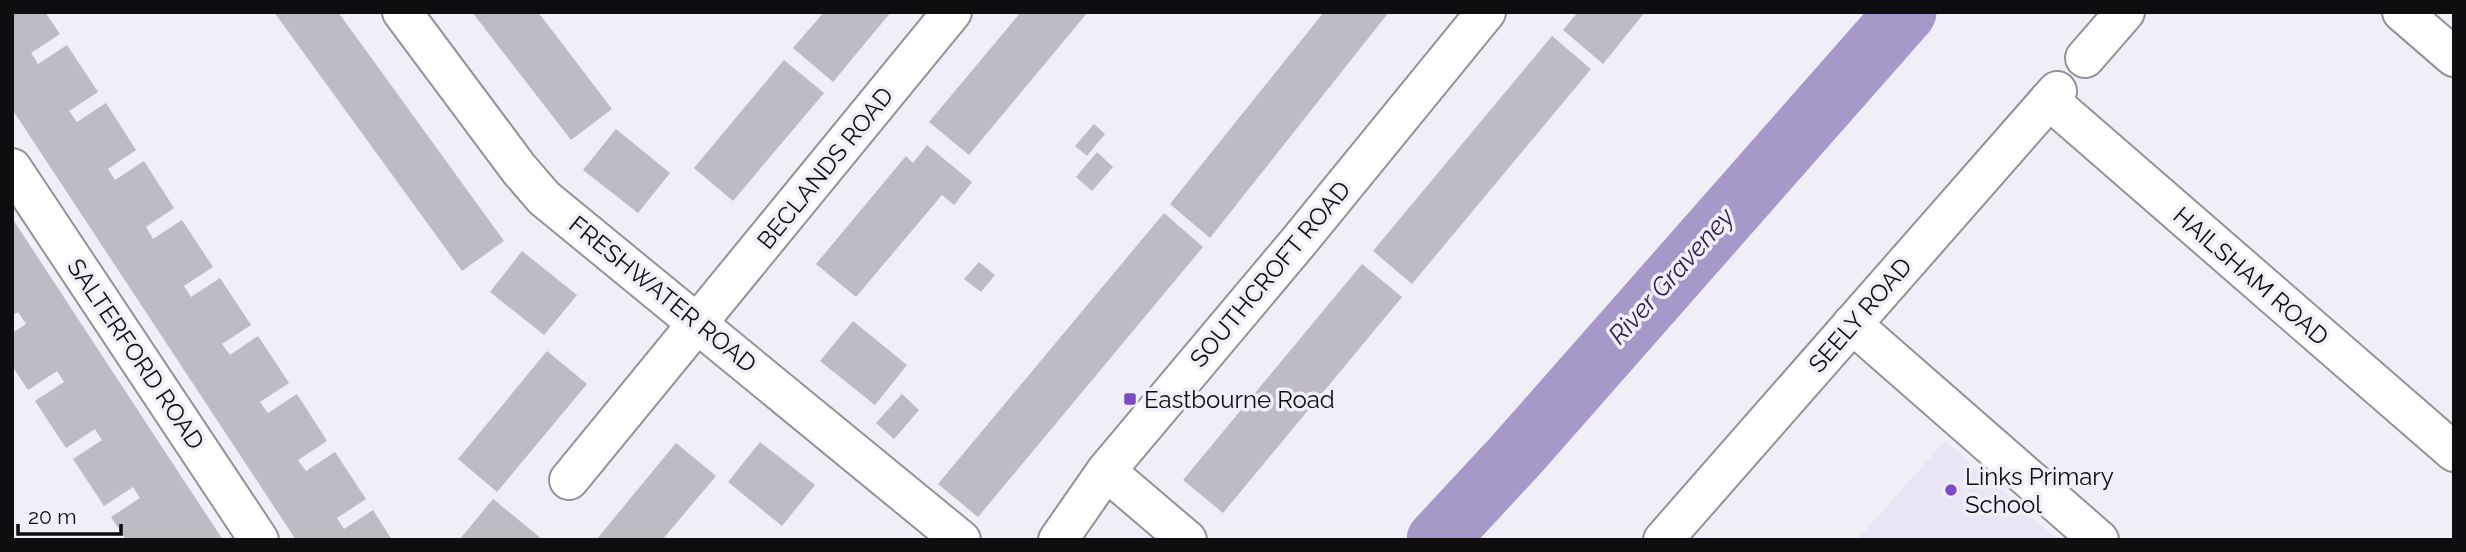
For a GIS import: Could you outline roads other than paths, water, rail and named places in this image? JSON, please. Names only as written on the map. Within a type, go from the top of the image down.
[{"type":"street","name":"FRESHWATER ROAD","points":[[402,12],[519,169],[544,198],[961,540]]},
{"type":"street","name":"BECLANDS ROAD","points":[[569,480],[952,12]]},
{"type":"street","name":"SOUTHCROFT ROAD","points":[[1058,540],[1106,471],[1300,240],[1486,12]]},
{"type":"street","points":[[2085,58],[2125,12]]},
{"type":"street","points":[[2402,12],[2454,57]]},
{"type":"street","name":"SEELY ROAD","points":[[1663,540],[2053,95]]},
{"type":"street","name":"HAILSHAM ROAD","points":[[2053,95],[2454,452]]},
{"type":"street","name":"SALTERFORD ROAD","points":[[12,168],[259,540]]},
{"type":"street","points":[[1852,324],[2099,540]]},
{"type":"street","points":[[1106,471],[1187,540]]},
{"type":"waterway","name":"River Graveney","points":[[1437,540],[1516,455],[1906,12]]},
{"type":"place","name":"Eastbourne Road","points":[[1130,399]]},
{"type":"place","name":"Links Primary School","points":[[1951,490]]}]
